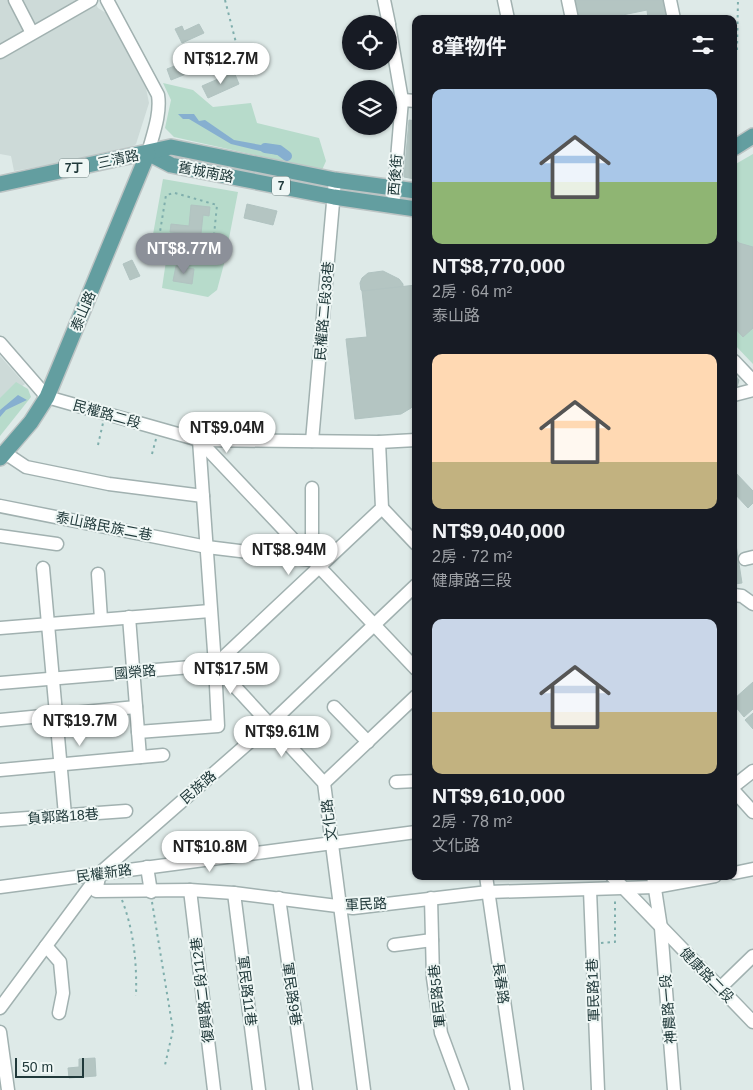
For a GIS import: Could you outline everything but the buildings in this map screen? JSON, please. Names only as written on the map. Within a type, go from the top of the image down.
[{"type":"main road","points":[[737,146],[753,136]]},
{"type":"main road","name":"舊城南路","points":[[148,153],[171,147],[335,180],[412,191]]},
{"type":"main road","name":"舊城南路","points":[[148,153],[171,165],[334,197],[412,208]]},
{"type":"main road","name":"三清路","points":[[0,184],[148,153]]},
{"type":"main road","name":"泰山路","points":[[2,456],[31,422],[47,397],[148,153]]},
{"type":"street","points":[[15,0],[32,34]]},
{"type":"street","points":[[0,52],[91,0]]},
{"type":"street","points":[[107,0],[158,95],[159,104],[148,153]]},
{"type":"street","name":"西後街","points":[[384,0],[387,15]]},
{"type":"street","points":[[504,0],[507,15]]},
{"type":"street","points":[[568,0],[571,15]]},
{"type":"street","points":[[670,0],[673,15]]},
{"type":"street","name":"西後街","points":[[393,206],[402,100],[397,70]]},
{"type":"street","points":[[402,100],[412,100]]},
{"type":"street","name":"民權路二段38巷","points":[[312,441],[335,180]]},
{"type":"street","points":[[0,344],[47,397]]},
{"type":"street","points":[[737,364],[753,381]]},
{"type":"street","points":[[737,394],[753,390]]},
{"type":"street","name":"民權路二段","points":[[47,397],[200,440],[379,442],[412,440]]},
{"type":"street","points":[[138,732],[218,726],[200,440]]},
{"type":"street","points":[[200,440],[412,665]]},
{"type":"street","points":[[379,442],[382,508],[412,540]]},
{"type":"street","points":[[2,456],[26,467],[109,484],[203,496]]},
{"type":"street","points":[[312,488],[316,563]]},
{"type":"street","name":"泰山路民族二巷","points":[[0,506],[207,547],[316,563]]},
{"type":"street","points":[[215,665],[316,563],[382,508]]},
{"type":"street","points":[[0,536],[57,544]]},
{"type":"street","points":[[43,568],[65,815]]},
{"type":"street","points":[[98,574],[100,619]]},
{"type":"street","name":"民族路","points":[[2,999],[46,946],[100,873],[270,724],[412,589]]},
{"type":"street","points":[[737,595],[742,596],[753,604]]},
{"type":"street","points":[[0,628],[210,611]]},
{"type":"street","points":[[128,617],[140,757]]},
{"type":"street","name":"國榮路","points":[[0,683],[215,665]]},
{"type":"street","name":"文化路","points":[[215,665],[324,783],[364,1090]]},
{"type":"street","points":[[324,783],[412,700]]},
{"type":"street","points":[[0,720],[136,707]]},
{"type":"street","points":[[334,708],[368,742]]},
{"type":"street","points":[[0,770],[163,755]]},
{"type":"street","points":[[737,784],[753,771]]},
{"type":"street","points":[[396,782],[412,781]]},
{"type":"street","points":[[737,794],[753,812]]},
{"type":"street","name":"負郭路18巷","points":[[0,820],[126,811]]},
{"type":"street","name":"民權新路","points":[[0,887],[412,833]]},
{"type":"street","points":[[147,867],[151,892]]},
{"type":"street","points":[[737,872],[753,869]]},
{"type":"street","name":"軍民路","points":[[100,873],[96,891],[151,892],[190,890],[234,893],[353,908],[488,892],[581,888],[590,890],[620,890],[654,882],[674,880]]},
{"type":"street","name":"長春路","points":[[486,880],[516,1090]]},
{"type":"street","name":"健康路二段","points":[[614,880],[620,890],[662,928],[753,1022]]},
{"type":"street","name":"神農路一段","points":[[654,882],[662,928],[674,1090]]},
{"type":"street","name":"復興路二段112巷","points":[[190,890],[214,1090]]},
{"type":"street","name":"軍民路1巷","points":[[590,890],[598,1090]]},
{"type":"street","name":"軍民路11巷","points":[[234,893],[259,1090]]},
{"type":"street","name":"軍民路9巷","points":[[279,898],[306,1090]]},
{"type":"street","name":"軍民路5巷","points":[[431,898],[433,978],[441,1033],[462,1090]]},
{"type":"street","points":[[394,946],[432,940]]},
{"type":"street","points":[[46,946],[60,962],[63,993],[59,1013]]},
{"type":"street","points":[[720,988],[753,956]]},
{"type":"street","points":[[0,1032],[8,1090]]},
{"type":"path","points":[[225,0],[241,62]]},
{"type":"path","points":[[737,25],[738,0]]},
{"type":"path","points":[[175,193],[217,205],[216,223],[213,245],[205,244],[199,246],[197,250],[192,250],[158,244],[166,194],[175,193]]},
{"type":"path","points":[[98,444],[105,414]]},
{"type":"path","points":[[152,454],[160,429]]},
{"type":"path","points":[[592,944],[615,942],[620,890]]},
{"type":"path","points":[[118,891],[127,914],[137,966],[136,996]]},
{"type":"path","points":[[151,892],[173,1030],[165,1065]]},
{"type":"shaded area","points":[[0,0],[93,0],[98,8],[106,13],[146,88],[149,103],[136,144],[124,152],[14,171],[11,156],[0,154]]},
{"type":"shaded area","points":[[0,356],[25,384],[0,401]]},
{"type":"green space","points":[[163,83],[193,90],[213,107],[251,103],[257,123],[319,138],[326,161],[322,170],[174,137],[165,128],[171,100]]},
{"type":"green space","points":[[753,154],[753,364],[737,347],[737,163]]},
{"type":"green space","points":[[163,179],[238,192],[217,290],[208,297],[162,288],[167,254],[150,251]]},
{"type":"green space","points":[[16,382],[28,389],[31,397],[0,436],[0,398]]},
{"type":"water","points":[[178,114],[194,114],[199,121],[205,120],[234,140],[277,148],[282,156],[231,144],[189,119],[183,119]]},
{"type":"water","points":[[18,395],[27,400],[6,410],[0,417],[0,410]]},
{"type":"waterway","points":[[265,148],[279,150],[287,156]]}]
